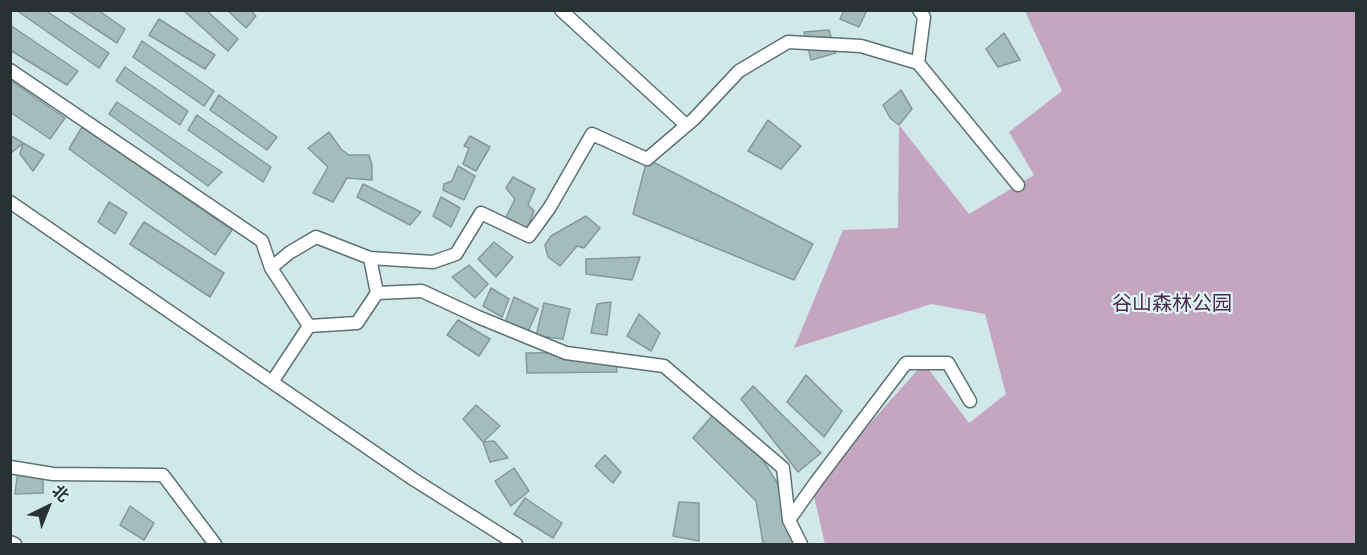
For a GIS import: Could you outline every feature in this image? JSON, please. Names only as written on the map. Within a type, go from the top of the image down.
[{"type":"street","points":[[561,10],[686,126]]},
{"type":"street","points":[[918,63],[924,17],[919,10]]},
{"type":"street","points":[[271,267],[316,237],[370,258],[433,262],[456,254],[482,213],[530,236],[550,207],[592,134],[647,159],[686,126],[739,71],[788,42],[861,46],[918,63],[1018,185]]},
{"type":"street","points":[[10,70],[262,241],[271,267],[309,326]]},
{"type":"street","points":[[10,202],[413,479],[516,544]]},
{"type":"street","points":[[309,326],[357,323],[377,293],[370,258]]},
{"type":"street","points":[[377,293],[422,291],[478,318],[566,353],[664,366],[783,468],[789,520],[801,544]]},
{"type":"street","points":[[272,382],[309,326]]},
{"type":"street","points":[[789,520],[906,363],[948,363],[970,401]]},
{"type":"street","points":[[10,467],[53,474],[163,475],[215,544]]},
{"type":"street","points":[[10,542],[15,544]]},
{"type":"green space","name":"谷山森林公园","points":[[1025,11],[1356,11],[1356,544],[825,544],[812,488],[924,363],[969,423],[1006,394],[985,314],[931,304],[794,348],[843,230],[898,228],[899,125],[969,214],[1034,175],[1009,132],[1062,91]]},
{"type":"building","points":[[16,10],[45,10],[109,53],[99,68]]},
{"type":"building","points":[[67,10],[98,10],[125,29],[117,43]]},
{"type":"building","points":[[183,10],[206,10],[238,39],[228,51]]},
{"type":"building","points":[[227,10],[250,10],[256,16],[246,28]]},
{"type":"building","points":[[844,10],[867,10],[859,27],[840,19]]},
{"type":"building","points":[[159,19],[215,55],[205,69],[149,35]]},
{"type":"building","points":[[10,25],[78,71],[67,85],[10,50]]},
{"type":"building","points":[[829,30],[836,53],[811,60],[804,32]]},
{"type":"building","points":[[1004,33],[1020,60],[998,67],[986,49]]},
{"type":"building","points":[[142,41],[214,91],[204,106],[133,57]]},
{"type":"building","points":[[125,67],[188,111],[180,125],[116,81]]},
{"type":"building","points":[[10,80],[65,118],[50,139],[10,112]]},
{"type":"building","points":[[901,90],[912,109],[899,125],[890,118],[883,105]]},
{"type":"building","points":[[219,95],[277,137],[267,150],[210,110]]},
{"type":"building","points":[[117,102],[222,172],[208,186],[109,114]]},
{"type":"building","points":[[197,115],[271,167],[263,182],[188,130]]},
{"type":"building","points":[[768,120],[801,146],[781,169],[748,151]]},
{"type":"building","points":[[82,127],[232,230],[215,255],[69,149]]},
{"type":"building","points":[[329,132],[341,149],[349,155],[369,155],[372,165],[372,180],[347,178],[333,202],[313,193],[328,167],[308,148]]},
{"type":"building","points":[[10,135],[23,143],[10,154]]},
{"type":"building","points":[[470,136],[490,147],[476,171],[463,164],[469,148],[464,146]]},
{"type":"building","points":[[23,143],[44,155],[33,171],[20,154]]},
{"type":"building","points":[[647,159],[813,244],[794,280],[633,214]]},
{"type":"building","points":[[458,166],[475,176],[464,200],[443,190],[444,184],[452,181]]},
{"type":"building","points":[[513,177],[535,189],[528,205],[534,211],[527,229],[505,219],[515,199],[506,188]]},
{"type":"building","points":[[363,184],[421,212],[410,225],[357,197]]},
{"type":"building","points":[[441,197],[460,208],[451,227],[433,216]]},
{"type":"building","points":[[109,202],[127,213],[115,234],[98,222]]},
{"type":"building","points":[[586,216],[600,228],[584,248],[577,246],[560,266],[548,257],[545,245],[551,236]]},
{"type":"building","points":[[144,222],[224,273],[210,297],[130,244]]},
{"type":"building","points":[[494,242],[513,257],[496,277],[478,259]]},
{"type":"building","points":[[640,257],[632,280],[586,274],[586,259]]},
{"type":"building","points":[[469,265],[488,284],[475,298],[452,277]]},
{"type":"building","points":[[491,288],[509,299],[502,317],[483,306]]},
{"type":"building","points":[[514,297],[538,309],[528,332],[505,323]]},
{"type":"building","points":[[611,302],[607,335],[591,333],[597,304]]},
{"type":"building","points":[[544,303],[570,309],[563,339],[536,336]]},
{"type":"building","points":[[639,314],[660,333],[651,351],[627,336]]},
{"type":"building","points":[[458,320],[490,339],[479,356],[447,335]]},
{"type":"building","points":[[614,352],[617,372],[527,373],[526,353]]},
{"type":"building","points":[[806,375],[842,411],[824,437],[787,402]]},
{"type":"building","points":[[753,386],[821,453],[798,472],[741,399]]},
{"type":"building","points":[[476,405],[500,426],[483,442],[463,419]]},
{"type":"building","points":[[718,409],[761,457],[779,486],[793,544],[763,544],[756,501],[693,438]]},
{"type":"building","points":[[494,441],[508,458],[490,462],[483,442]]},
{"type":"building","points":[[605,455],[621,472],[613,483],[595,466]]},
{"type":"building","points":[[514,468],[529,491],[511,506],[495,481]]},
{"type":"building","points":[[18,470],[43,476],[43,493],[15,494]]},
{"type":"building","points":[[525,498],[562,523],[553,538],[514,514]]},
{"type":"building","points":[[679,502],[699,503],[699,541],[673,536]]},
{"type":"building","points":[[130,506],[154,523],[144,540],[120,525]]}]
